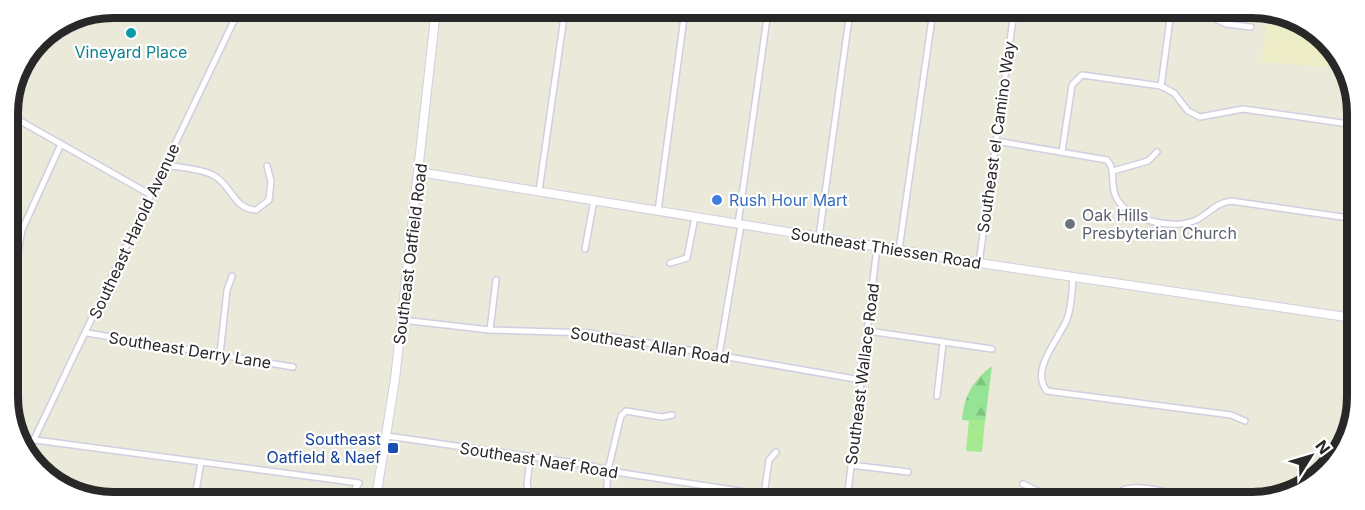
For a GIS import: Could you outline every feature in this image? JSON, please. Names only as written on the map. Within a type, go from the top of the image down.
[{"type":"main road","name":"Southeast Oatfield Road","points":[[377,492],[402,320],[435,18]]},
{"type":"main road","name":"Southeast Thiessen Road","points":[[419,172],[979,263],[1347,317]]},
{"type":"street","name":"Southeast Harold Avenue","points":[[31,445],[87,333],[235,18]]},
{"type":"street","points":[[539,191],[564,18]]},
{"type":"street","points":[[658,211],[684,18]]},
{"type":"street","points":[[719,355],[740,224],[767,18]]},
{"type":"street","points":[[819,237],[849,18]]},
{"type":"street","points":[[899,250],[932,18]]},
{"type":"street","name":"Southeast el Camino Way","points":[[979,263],[1013,18]]},
{"type":"street","points":[[1161,86],[1170,19],[1163,18]]},
{"type":"street","points":[[1213,18],[1226,24],[1251,27]]},
{"type":"street","points":[[1062,152],[1072,85],[1078,76],[1161,86],[1174,93],[1188,111],[1200,117],[1243,109],[1347,124]]},
{"type":"street","points":[[18,120],[151,195]]},
{"type":"street","points":[[996,141],[1107,159],[1113,171],[1111,183],[1116,197],[1124,209],[1141,218],[1188,222],[1200,218],[1219,204],[1231,201],[1347,217]]},
{"type":"street","points":[[18,252],[22,230],[61,144]]},
{"type":"street","points":[[1113,171],[1148,161],[1157,152]]},
{"type":"street","points":[[166,165],[213,175],[226,185],[239,204],[247,210],[256,210],[269,200],[271,181],[267,166]]},
{"type":"street","points":[[585,249],[594,200]]},
{"type":"street","points":[[670,263],[687,258],[695,217]]},
{"type":"street","name":"Southeast Wallace Road","points":[[848,492],[877,247]]},
{"type":"street","points":[[220,354],[227,290],[232,276]]},
{"type":"street","points":[[1073,277],[1067,318],[1046,357],[1041,382],[1047,391],[1231,415],[1245,421]]},
{"type":"street","points":[[490,330],[496,280]]},
{"type":"street","name":"Southeast Allan Road","points":[[402,320],[490,330],[580,332],[861,380]]},
{"type":"street","points":[[868,331],[992,349]]},
{"type":"street","name":"Southeast Derry Lane","points":[[87,333],[293,367]]},
{"type":"street","points":[[937,396],[944,343]]},
{"type":"street","points":[[606,492],[608,470],[621,416],[626,411],[662,417],[672,415]]},
{"type":"street","name":"Southeast Naef Road","points":[[387,436],[582,464],[745,492]]},
{"type":"street","points":[[28,439],[359,483],[353,492]]},
{"type":"street","points":[[765,492],[770,460],[776,452]]},
{"type":"street","points":[[529,492],[527,484],[530,458]]},
{"type":"street","points":[[196,492],[201,462]]},
{"type":"street","points":[[851,465],[908,472]]},
{"type":"street","points":[[1023,484],[1040,492]]},
{"type":"street","points":[[1119,492],[1132,488],[1157,492]]},
{"type":"shaded area","points":[[1267,19],[1283,23],[1310,38],[1327,55],[1335,67],[1261,62]]},
{"type":"green space","points":[[992,366],[985,422],[962,420],[967,396],[980,377]]},
{"type":"green space","points":[[969,419],[985,420],[982,452],[966,451]]},
{"type":"place","name":"Vineyard Place","points":[[131,33]]},
{"type":"place","name":"Rush Hour Mart","points":[[717,200]]},
{"type":"place","name":"Oak Hills Presbyterian Church","points":[[1070,224]]},
{"type":"place","name":"Southeast Oatfield & Naef","points":[[393,448]]}]
